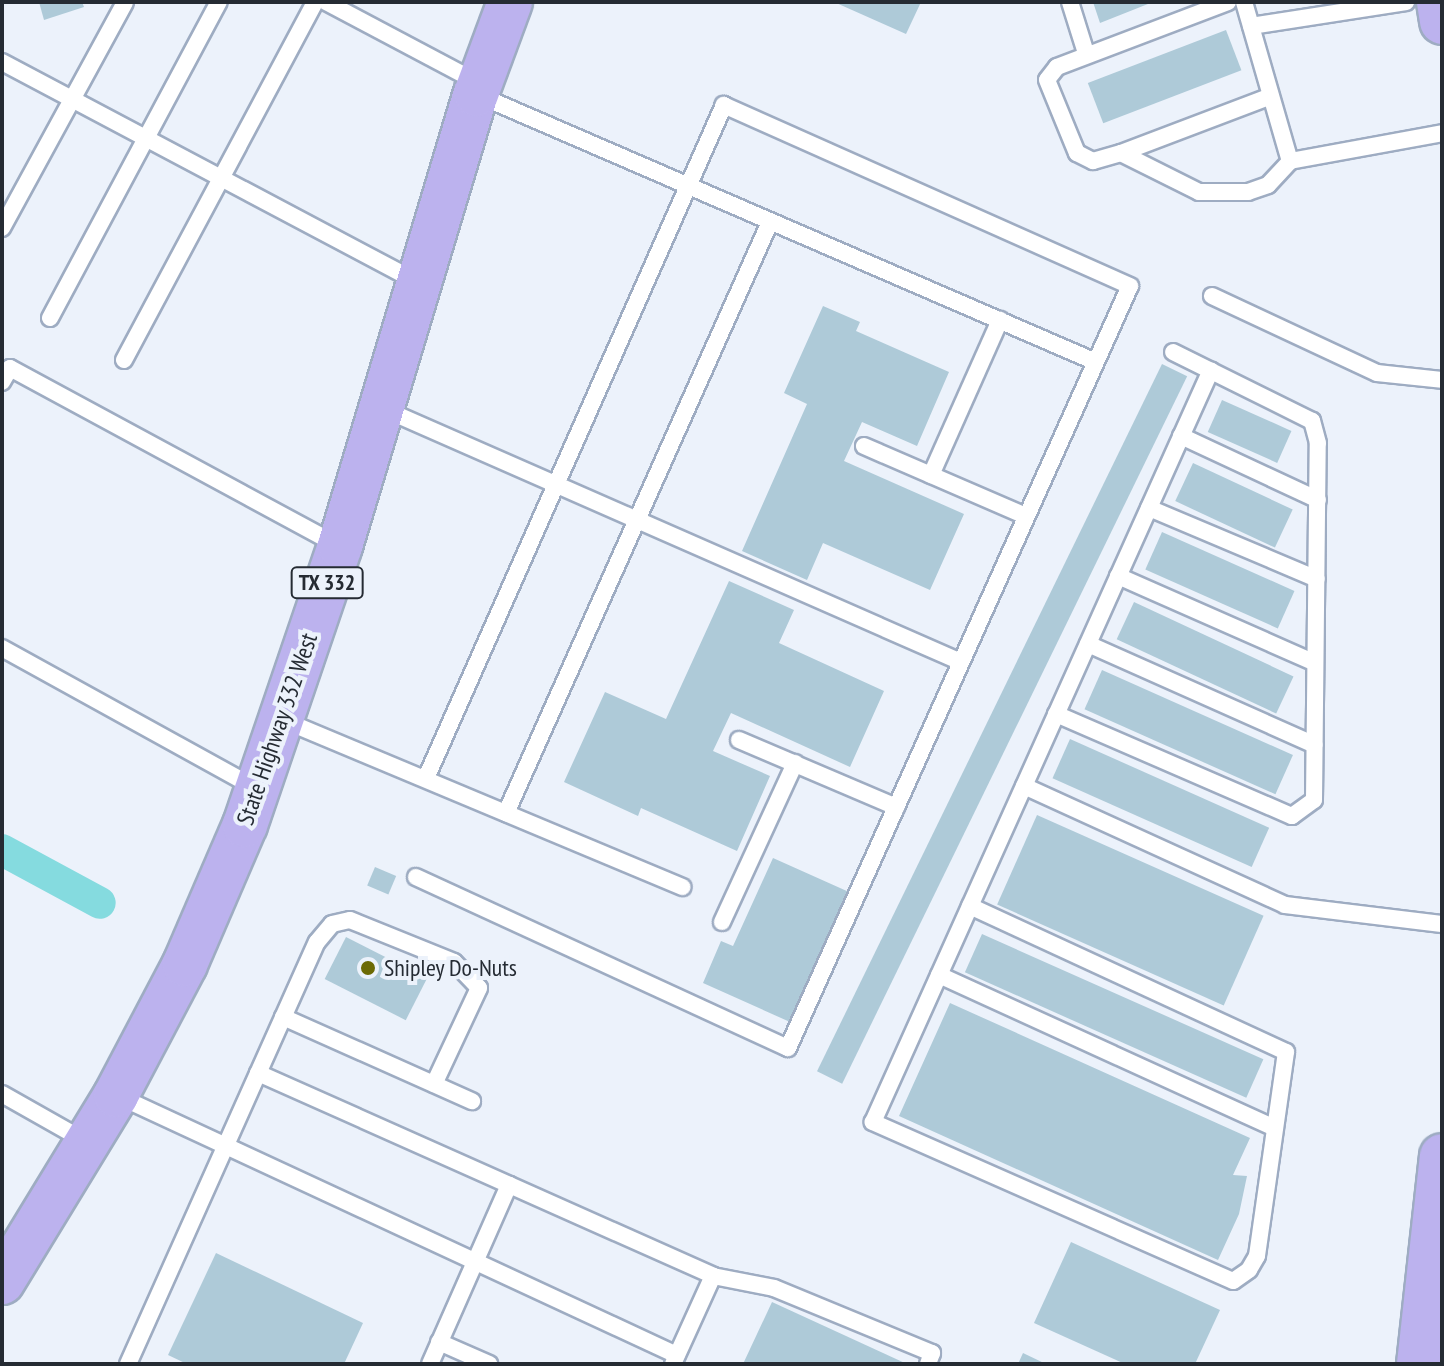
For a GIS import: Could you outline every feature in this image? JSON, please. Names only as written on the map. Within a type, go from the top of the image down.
[{"type":"main road","name":"State Highway 332 West","points":[[2,1282],[116,1095],[185,964],[259,789],[340,546],[478,89],[510,2]]},
{"type":"main road","points":[[1439,2],[1442,22]]},
{"type":"main road","points":[[1419,1364],[1440,1183]]},
{"type":"lane","points":[[2,228],[125,2]]},
{"type":"lane","points":[[50,318],[219,2]]},
{"type":"lane","points":[[124,360],[315,2]]},
{"type":"lane","points":[[326,2],[478,89],[688,186],[1096,362]]},
{"type":"lane","points":[[1070,2],[1086,53]]},
{"type":"lane","points":[[1228,2],[1086,53],[1057,67],[1047,80],[1077,153],[1093,161],[1121,153],[1271,96]]},
{"type":"lane","points":[[1244,2],[1290,161]]},
{"type":"lane","points":[[1251,26],[1406,2]]},
{"type":"lane","points":[[3,64],[420,283]]},
{"type":"lane","points":[[416,877],[788,1048],[1130,286],[724,105],[426,778]]},
{"type":"lane","points":[[1121,153],[1199,192],[1248,192],[1268,185],[1290,161],[1442,133]]},
{"type":"lane","points":[[506,813],[770,222]]},
{"type":"lane","points":[[1212,296],[1377,373],[1442,380]]},
{"type":"lane","points":[[931,475],[1000,320]]},
{"type":"lane","points":[[1056,714],[1292,816],[1314,800],[1318,443],[1312,421],[1173,352]]},
{"type":"lane","points":[[970,906],[1286,1052],[1257,1256],[1233,1281],[873,1122],[1118,576],[1211,370]]},
{"type":"lane","points":[[5,371],[340,546]]},
{"type":"lane","points":[[380,408],[961,662]]},
{"type":"lane","points":[[1181,436],[1318,500]]},
{"type":"lane","points":[[864,446],[1026,516]]},
{"type":"lane","points":[[1149,508],[1317,579]]},
{"type":"lane","points":[[1118,576],[1315,663]]},
{"type":"lane","points":[[1088,644],[1315,745]]},
{"type":"lane","points":[[2,648],[259,789]]},
{"type":"lane","points":[[283,720],[682,887]]},
{"type":"lane","points":[[739,740],[896,807]]},
{"type":"lane","points":[[722,922],[795,763]]},
{"type":"lane","points":[[1024,786],[1285,905],[1442,924]]},
{"type":"lane","points":[[128,1364],[317,942],[332,924],[350,920],[454,962],[479,988],[434,1084]]},
{"type":"lane","points":[[939,975],[1275,1128]]},
{"type":"lane","points":[[283,1017],[472,1101]]},
{"type":"lane","points":[[258,1073],[713,1276],[774,1288],[932,1353],[928,1364]]},
{"type":"lane","points":[[2,1094],[88,1142]]},
{"type":"lane","points":[[116,1095],[475,1261],[675,1360],[713,1276]]},
{"type":"lane","points":[[430,1364],[509,1185]]},
{"type":"lane","points":[[439,1342],[489,1364]]},
{"type":"building","points":[[39,2],[82,2],[84,7],[44,20]]},
{"type":"building","points":[[834,2],[921,2],[906,34]]},
{"type":"building","points":[[1093,2],[1153,2],[1100,23]]},
{"type":"building","points":[[1226,30],[1241,70],[1103,123],[1088,83]]},
{"type":"building","points":[[823,306],[860,322],[856,331],[949,372],[917,446],[862,422],[844,461],[964,514],[930,590],[823,543],[807,580],[742,551],[807,404],[784,393]]},
{"type":"building","points":[[1162,364],[1187,376],[842,1084],[817,1071]]},
{"type":"building","points":[[1222,400],[1291,431],[1277,463],[1208,432]]},
{"type":"building","points":[[1193,463],[1293,509],[1275,548],[1175,501]]},
{"type":"building","points":[[1162,532],[1294,591],[1278,628],[1145,569]]},
{"type":"building","points":[[729,581],[794,610],[779,643],[884,691],[850,767],[731,713],[713,751],[770,776],[737,851],[641,808],[638,816],[564,782],[605,692],[666,719]]},
{"type":"building","points":[[1134,602],[1294,676],[1276,714],[1117,639]]},
{"type":"building","points":[[1102,670],[1293,755],[1275,794],[1085,709]]},
{"type":"building","points":[[1070,739],[1269,828],[1252,867],[1053,778]]},
{"type":"building","points":[[1037,815],[1264,916],[1224,1005],[997,905]]},
{"type":"building","points":[[773,858],[849,892],[790,1022],[703,983],[721,941],[733,946]]},
{"type":"building","points":[[375,867],[396,876],[388,894],[367,885]]},
{"type":"building","points":[[982,934],[1263,1059],[1246,1098],[965,972]]},
{"type":"building","name":"Shipley Do-Nuts","points":[[346,937],[427,978],[406,1020],[325,979]]},
{"type":"building","points":[[950,1003],[1250,1138],[1233,1175],[1247,1176],[1239,1214],[1218,1260],[899,1116]]},
{"type":"building","points":[[1071,1242],[1220,1310],[1195,1364],[1125,1364],[1034,1323]]},
{"type":"building","points":[[216,1253],[363,1323],[344,1364],[187,1364],[168,1355]]},
{"type":"building","points":[[772,1302],[907,1364],[743,1364]]},
{"type":"building","points":[[1023,1353],[1046,1364],[1018,1364]]},
{"type":"waterway","points":[[2,850],[100,903]]},
{"type":"place","name":"Shipley Do-Nuts","points":[[368,968]]}]
